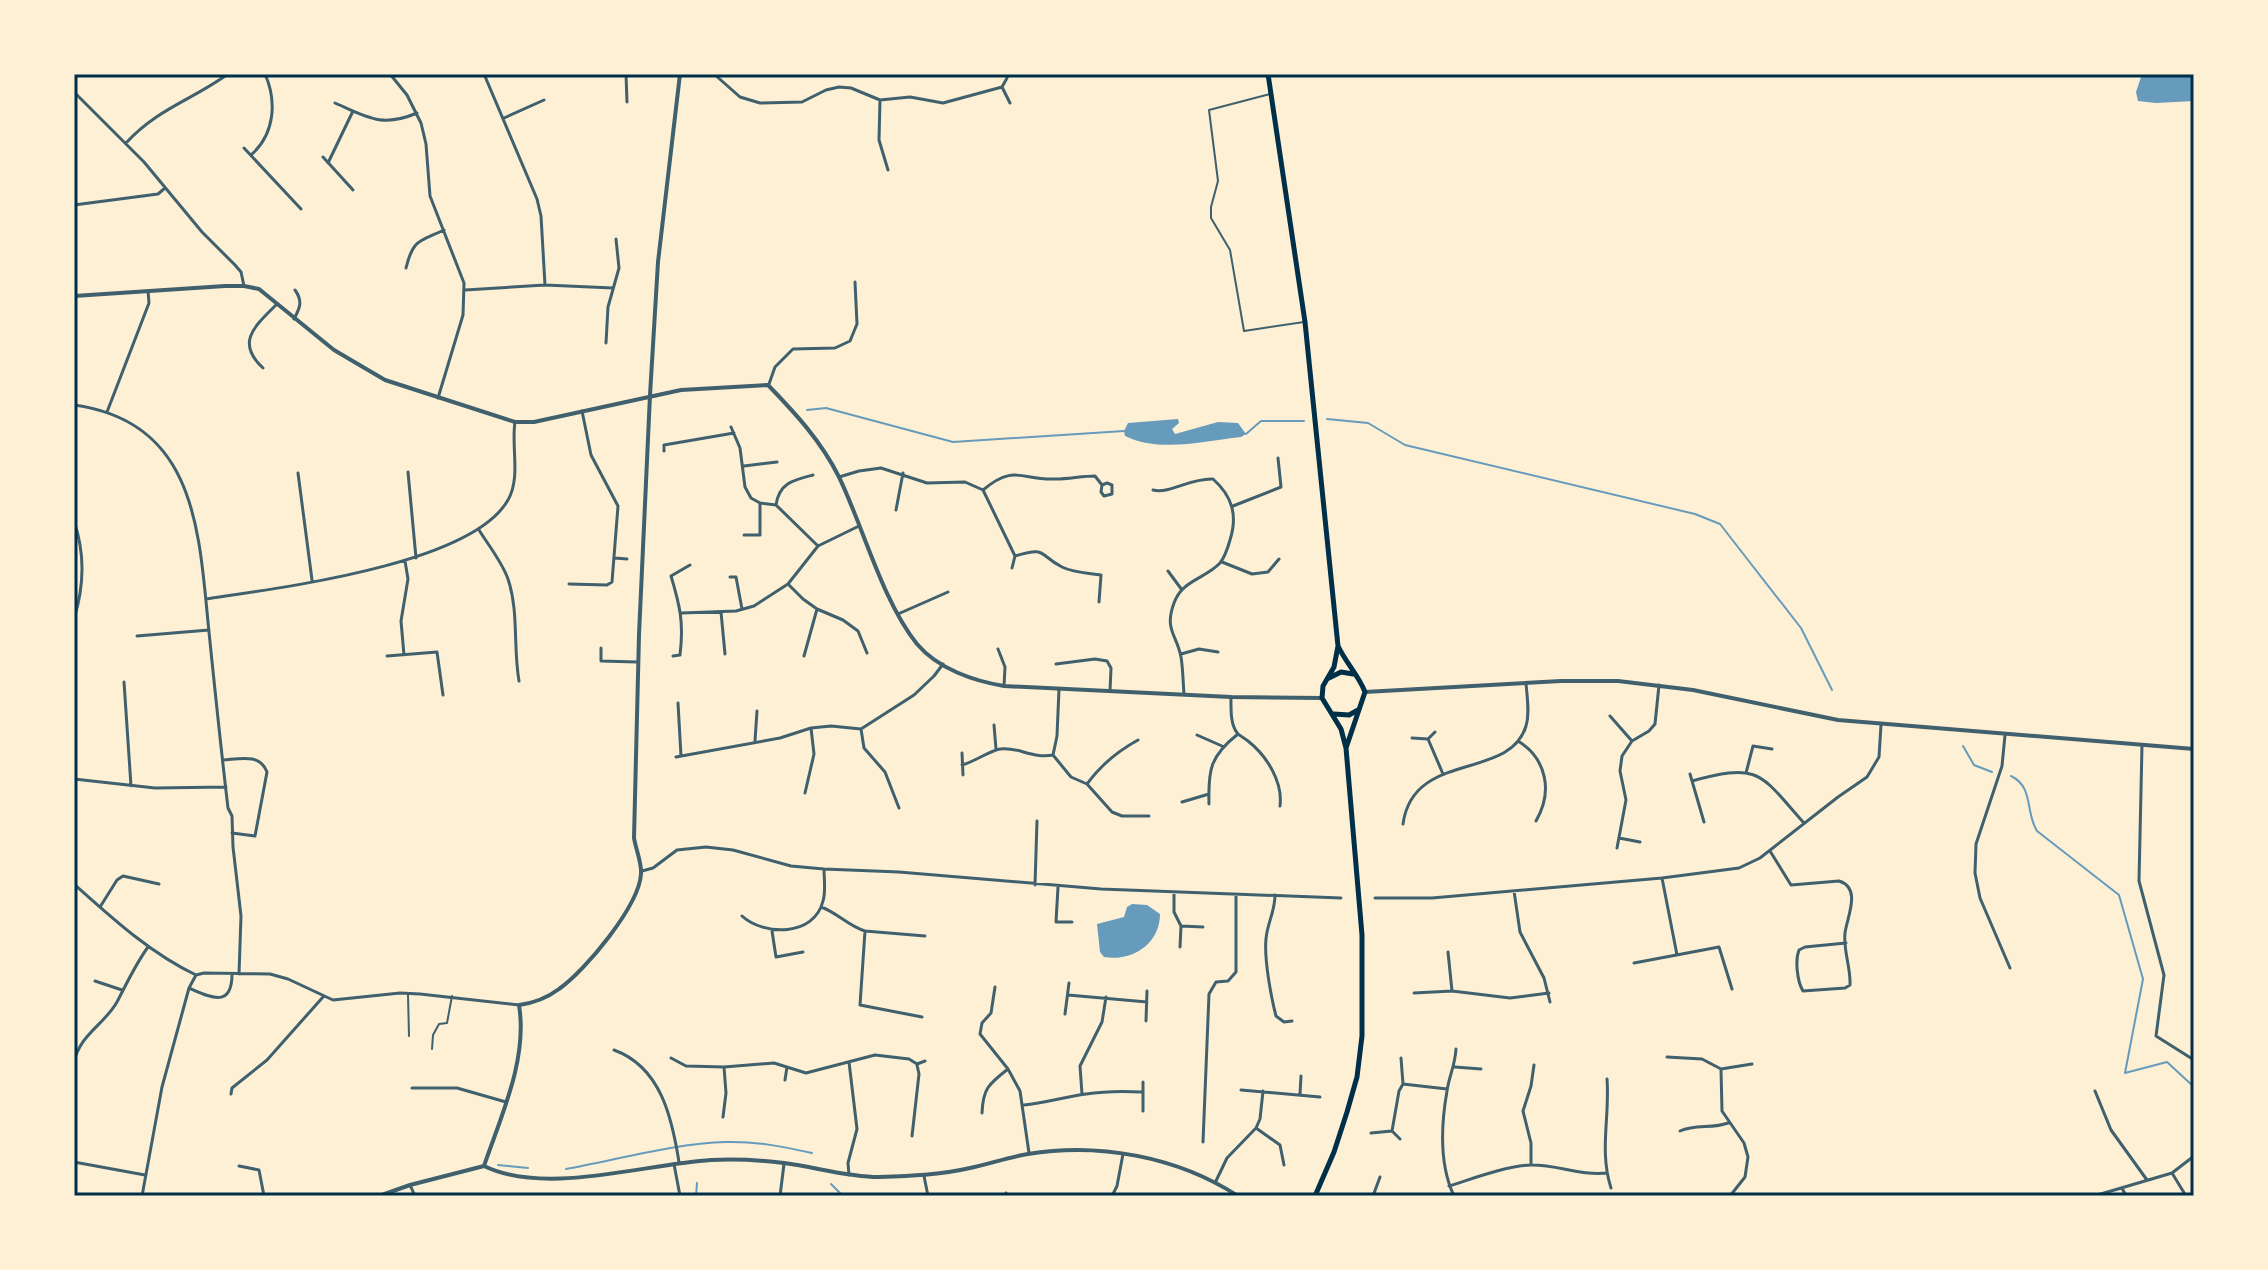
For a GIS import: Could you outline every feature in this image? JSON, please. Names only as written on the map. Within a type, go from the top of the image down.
[{"type":"main road","points":[[1268,74],[1305,322],[1338,646],[1334,667],[1323,686],[1322,698],[1333,713],[1346,748],[1362,935],[1362,1036],[1357,1077],[1334,1152],[1314,1194]]},
{"type":"main road","points":[[1338,646],[1365,692],[1346,748]]},
{"type":"main road","points":[[1328,679],[1341,672],[1353,674]]},
{"type":"main road","points":[[1333,713],[1349,715],[1359,710]]},
{"type":"street","points":[[218,74],[222,78]]},
{"type":"street","points":[[125,144],[151,118],[228,74]]},
{"type":"street","points":[[251,155],[264,141],[272,117],[271,95],[265,74]]},
{"type":"street","points":[[390,74],[417,113],[426,144],[430,196],[460,268],[465,290],[463,315],[438,398]]},
{"type":"street","points":[[484,74],[540,207],[545,285]]},
{"type":"street","points":[[626,74],[627,102]]},
{"type":"street","points":[[74,884],[148,947],[196,975],[279,976],[323,997],[339,1001],[408,993],[519,1005],[535,1002],[559,990],[590,962],[625,912],[642,871],[634,838],[650,395],[658,262],[680,74],[697,74]]},
{"type":"street","points":[[714,74],[740,97],[754,102],[802,102],[839,87],[851,88],[880,100],[910,97],[943,103],[1002,87],[1007,78]]},
{"type":"street","points":[[1002,87],[1010,103]]},
{"type":"street","points":[[74,92],[235,265],[241,272],[244,286]]},
{"type":"street","points":[[503,118],[544,100]]},
{"type":"street","points":[[880,100],[879,140],[888,170]]},
{"type":"street","points":[[335,103],[385,122],[417,113]]},
{"type":"street","points":[[328,163],[353,111]]},
{"type":"street","points":[[244,148],[301,209]]},
{"type":"street","points":[[323,157],[353,190]]},
{"type":"street","points":[[74,205],[158,194],[165,188]]},
{"type":"street","points":[[406,268],[413,246],[420,239],[444,230]]},
{"type":"street","points":[[606,343],[608,307],[619,268],[616,239]]},
{"type":"street","points":[[768,385],[775,367],[793,349],[835,348],[850,341],[857,324],[855,282]]},
{"type":"street","points":[[465,290],[545,285],[613,288]]},
{"type":"street","points":[[74,296],[244,286],[259,289],[334,350],[385,380],[515,422],[534,422],[681,390],[768,385]]},
{"type":"street","points":[[294,320],[300,306],[300,297],[295,290]]},
{"type":"street","points":[[107,412],[149,303],[148,291]]},
{"type":"street","points":[[263,368],[250,354],[248,341],[277,304]]},
{"type":"street","points":[[768,385],[816,437],[839,477],[898,614],[919,646],[943,664],[974,681],[1004,686],[1231,697],[1322,698]]},
{"type":"street","points":[[74,405],[107,412],[125,420],[153,441],[182,479],[196,519],[226,787],[232,816],[241,916],[239,974]]},
{"type":"street","points":[[569,584],[609,585],[613,579],[615,558],[618,506],[591,455],[582,411]]},
{"type":"street","points":[[206,599],[405,561],[439,550],[479,530],[498,513],[510,495],[514,479],[515,422]]},
{"type":"street","points":[[731,427],[744,466],[745,487],[751,498],[776,505],[818,546]]},
{"type":"street","points":[[664,451],[664,445],[734,433]]},
{"type":"street","points":[[1233,506],[1281,487],[1278,458]]},
{"type":"street","points":[[744,466],[777,462]]},
{"type":"street","points":[[839,477],[881,468],[927,483],[965,482],[983,490],[1015,556],[1012,568]]},
{"type":"street","points":[[408,472],[416,558]]},
{"type":"street","points":[[298,473],[312,581]]},
{"type":"street","points":[[896,510],[903,473]]},
{"type":"street","points":[[776,505],[781,487],[813,475]]},
{"type":"street","points":[[983,490],[998,478],[1015,475],[1054,480],[1095,476],[1102,485]]},
{"type":"street","points":[[1153,490],[1163,492],[1196,478],[1213,479],[1225,490],[1233,506],[1234,529],[1222,562],[1187,583],[1175,600],[1170,619],[1173,638],[1181,654],[1184,694]]},
{"type":"street","points":[[744,535],[760,535],[760,503]]},
{"type":"street","points":[[74,521],[82,565],[74,619]]},
{"type":"street","points":[[682,613],[721,612],[754,606],[788,584],[818,546],[859,526]]},
{"type":"street","points":[[479,530],[507,575],[512,592],[519,681]]},
{"type":"street","points":[[1015,556],[1032,551],[1046,553],[1058,566],[1073,572],[1101,575],[1099,602]]},
{"type":"street","points":[[615,558],[627,559]]},
{"type":"street","points":[[1222,562],[1252,574],[1268,572],[1279,559]]},
{"type":"street","points":[[404,655],[401,613],[408,579],[405,561]]},
{"type":"street","points":[[673,656],[680,655],[682,613],[671,576],[690,565]]},
{"type":"street","points":[[1168,571],[1182,590]]},
{"type":"street","points":[[730,577],[736,577],[742,609]]},
{"type":"street","points":[[788,584],[817,609],[843,620],[858,631],[867,653]]},
{"type":"street","points":[[898,614],[948,592]]},
{"type":"street","points":[[804,656],[817,609]]},
{"type":"street","points":[[721,612],[725,654]]},
{"type":"street","points":[[137,636],[209,630]]},
{"type":"street","points":[[601,648],[601,661],[639,662]]},
{"type":"street","points":[[998,649],[1005,667],[1004,686]]},
{"type":"street","points":[[1181,654],[1199,649],[1218,652]]},
{"type":"street","points":[[387,656],[437,652],[443,695]]},
{"type":"street","points":[[1056,664],[1095,659],[1107,661],[1111,668],[1110,691]]},
{"type":"street","points":[[678,703],[679,757],[780,738],[811,728],[861,729],[914,695],[943,664]]},
{"type":"street","points":[[1365,692],[1589,680],[1659,685],[1727,696],[1819,718],[2194,749]]},
{"type":"street","points":[[124,682],[131,786]]},
{"type":"street","points":[[1403,824],[1413,796],[1424,785],[1443,774],[1503,753],[1518,741],[1528,717],[1526,683]]},
{"type":"street","points":[[1617,848],[1626,800],[1620,765],[1624,751],[1632,741],[1655,724],[1659,685]]},
{"type":"street","points":[[1053,755],[1059,689]]},
{"type":"street","points":[[1231,697],[1231,717],[1238,734],[1250,741],[1278,779],[1282,792],[1280,806]]},
{"type":"street","points":[[755,741],[757,711]]},
{"type":"street","points":[[1610,716],[1632,741]]},
{"type":"street","points":[[994,725],[996,749]]},
{"type":"street","points":[[1375,898],[1432,898],[1662,878],[1739,868],[1770,851],[1871,773],[1879,757],[1881,725]]},
{"type":"street","points":[[805,793],[814,754],[811,728]]},
{"type":"street","points":[[861,729],[864,748],[885,772],[899,808]]},
{"type":"street","points":[[1412,738],[1428,739],[1435,732]]},
{"type":"street","points":[[1209,804],[1209,776],[1214,759],[1222,746],[1238,734]]},
{"type":"street","points":[[1197,735],[1222,746]]},
{"type":"street","points":[[2005,735],[2002,766],[1976,844],[1975,873],[1980,898],[2010,968]]},
{"type":"street","points":[[1428,739],[1443,774]]},
{"type":"street","points":[[1087,784],[1104,765],[1138,740]]},
{"type":"street","points":[[1518,741],[1534,754],[1544,775],[1545,799],[1536,821]]},
{"type":"street","points":[[2142,745],[2139,881],[2164,975],[2156,1036],[2194,1060]]},
{"type":"street","points":[[1746,773],[1753,746],[1772,749]]},
{"type":"street","points":[[962,765],[980,760],[996,749],[1008,749],[1039,758],[1053,755]]},
{"type":"street","points":[[962,753],[963,775]]},
{"type":"street","points":[[1053,755],[1071,777],[1087,784],[1112,812],[1122,816],[1149,816]]},
{"type":"street","points":[[223,760],[257,759],[267,772],[255,836],[232,833]]},
{"type":"street","points":[[1692,781],[1726,772],[1746,773],[1771,784],[1804,823]]},
{"type":"street","points":[[1690,774],[1704,822]]},
{"type":"street","points":[[74,779],[155,788],[226,787]]},
{"type":"street","points":[[1182,802],[1209,794]]},
{"type":"street","points":[[1035,885],[1037,821]]},
{"type":"street","points":[[1619,838],[1640,842]]},
{"type":"street","points":[[642,871],[653,868],[677,850],[706,847],[733,850],[791,866],[824,869],[899,872],[1058,887],[1341,898]]},
{"type":"street","points":[[1770,851],[1791,885],[1839,881],[1847,884],[1852,912],[1845,933],[1851,983],[1849,987],[1809,992],[1802,989],[1797,958],[1799,950],[1846,943]]},
{"type":"street","points":[[742,916],[772,931],[800,926],[821,907],[824,869]]},
{"type":"street","points":[[100,907],[117,880],[123,876],[159,884]]},
{"type":"street","points":[[1662,878],[1677,955]]},
{"type":"street","points":[[1058,887],[1056,922],[1072,922]]},
{"type":"street","points":[[1514,891],[1520,932],[1544,978],[1550,1002]]},
{"type":"street","points":[[1174,892],[1174,912],[1181,926],[1180,947]]},
{"type":"street","points":[[1203,1142],[1209,994],[1216,982],[1228,981],[1236,972],[1236,894]]},
{"type":"street","points":[[1275,895],[1274,915],[1266,942],[1267,970],[1276,1016],[1284,1022],[1292,1021]]},
{"type":"street","points":[[821,907],[836,912],[852,927],[865,931],[925,936]]},
{"type":"street","points":[[1181,926],[1203,927]]},
{"type":"street","points":[[772,931],[776,957],[803,952]]},
{"type":"street","points":[[865,931],[860,1005],[922,1017]]},
{"type":"street","points":[[74,1063],[81,1041],[108,1015],[148,947]]},
{"type":"street","points":[[1634,963],[1719,947],[1732,989]]},
{"type":"street","points":[[1448,952],[1452,991]]},
{"type":"street","points":[[189,988],[214,999],[222,998],[227,994],[232,974]]},
{"type":"street","points":[[142,1196],[162,1087],[189,988],[196,975]]},
{"type":"street","points":[[95,981],[122,990]]},
{"type":"street","points":[[1065,1014],[1069,983]]},
{"type":"street","points":[[995,987],[991,1013],[982,1023],[980,1034],[1008,1069],[1020,1091],[1029,1153]]},
{"type":"street","points":[[1146,1021],[1147,991]]},
{"type":"street","points":[[1414,993],[1452,991],[1510,998],[1549,993]]},
{"type":"street","points":[[1068,995],[1147,1002]]},
{"type":"street","points":[[231,1094],[232,1088],[267,1060],[323,997]]},
{"type":"street","points":[[1082,1094],[1080,1066],[1102,1022],[1106,997]]},
{"type":"street","points":[[484,1166],[506,1102],[520,1047],[519,1005]]},
{"type":"street","points":[[1454,1196],[1442,1162],[1447,1089],[1455,1067],[1456,1049]]},
{"type":"street","points":[[614,1050],[637,1062],[653,1080],[667,1111],[676,1145],[680,1196]]},
{"type":"street","points":[[671,1058],[686,1066],[774,1063],[806,1073],[875,1055],[909,1059],[917,1064],[919,1074],[912,1136]]},
{"type":"street","points":[[1667,1057],[1702,1059],[1721,1069],[1752,1064]]},
{"type":"street","points":[[1392,1131],[1403,1084],[1401,1058]]},
{"type":"street","points":[[917,1064],[925,1061]]},
{"type":"street","points":[[849,1062],[857,1129],[848,1163],[849,1175]]},
{"type":"street","points":[[1531,1165],[1531,1143],[1523,1111],[1533,1080],[1534,1065]]},
{"type":"street","points":[[723,1117],[726,1093],[724,1067]]},
{"type":"street","points":[[785,1080],[787,1067]]},
{"type":"street","points":[[1455,1067],[1481,1069]]},
{"type":"street","points":[[982,1113],[983,1094],[1008,1069]]},
{"type":"street","points":[[1721,1069],[1721,1106],[1748,1157],[1745,1177],[1733,1195]]},
{"type":"street","points":[[1300,1094],[1301,1076]]},
{"type":"street","points":[[1607,1079],[1609,1104],[1604,1137],[1611,1188]]},
{"type":"street","points":[[1143,1082],[1143,1111]]},
{"type":"street","points":[[1403,1084],[1447,1089]]},
{"type":"street","points":[[412,1088],[457,1088],[506,1102]]},
{"type":"street","points":[[1241,1090],[1320,1097]]},
{"type":"street","points":[[1215,1183],[1227,1158],[1256,1128],[1263,1091]]},
{"type":"street","points":[[2095,1091],[2111,1130],[2147,1180]]},
{"type":"street","points":[[1023,1105],[1050,1103],[1082,1094],[1142,1092]]},
{"type":"street","points":[[1680,1131],[1693,1127],[1716,1128],[1728,1123]]},
{"type":"street","points":[[1256,1128],[1280,1145],[1284,1165]]},
{"type":"street","points":[[1371,1133],[1392,1131]]},
{"type":"street","points":[[1392,1131],[1400,1139]]},
{"type":"street","points":[[379,1196],[484,1166],[500,1174],[520,1178],[609,1174],[676,1164],[742,1159],[785,1163],[849,1175],[924,1176],[969,1169],[1029,1153],[1080,1150],[1153,1160],[1215,1183],[1238,1196]]},
{"type":"street","points":[[1112,1196],[1123,1154]]},
{"type":"street","points":[[2094,1196],[2172,1173],[2194,1156]]},
{"type":"street","points":[[74,1162],[145,1175]]},
{"type":"street","points":[[780,1196],[785,1163]]},
{"type":"street","points":[[1449,1186],[1484,1174],[1531,1165],[1574,1173],[1607,1173]]},
{"type":"street","points":[[239,1166],[259,1170],[264,1196]]},
{"type":"street","points":[[2172,1173],[2186,1196]]},
{"type":"street","points":[[924,1176],[928,1196]]},
{"type":"street","points":[[1373,1196],[1380,1177]]},
{"type":"street","points":[[410,1185],[415,1196]]},
{"type":"street","points":[[2122,1188],[2126,1196]]},
{"type":"lane","points":[[1273,94],[1209,110],[1218,181],[1211,218],[1230,250],[1244,331],[1305,322]]},
{"type":"lane","points":[[408,993],[409,1036]]},
{"type":"lane","points":[[432,1049],[433,1035],[439,1024],[447,1023],[452,996]]},
{"type":"water","points":[[2142,74],[2194,74],[2194,101],[2138,101],[2136,92]]},
{"type":"water","points":[[1178,419],[1179,423],[1172,429],[1175,434],[1218,422],[1238,423],[1246,434],[1167,445],[1125,436],[1128,423]]},
{"type":"water","points":[[1132,904],[1147,905],[1160,914],[1155,934],[1134,954],[1104,957],[1100,952],[1097,924],[1124,917],[1127,907]]},
{"type":"waterway","points":[[807,410],[826,408],[953,442],[1124,431]]},
{"type":"waterway","points":[[1327,419],[1368,423],[1405,445],[1695,514],[1720,524],[1801,628],[1832,690]]},
{"type":"waterway","points":[[1246,434],[1261,421],[1304,421]]},
{"type":"waterway","points":[[1963,746],[1974,765],[1992,772]]},
{"type":"waterway","points":[[2011,776],[2026,793],[2037,831],[2119,895],[2143,979],[2125,1073],[2167,1062],[2194,1087]]},
{"type":"waterway","points":[[566,1169],[707,1143],[759,1143],[812,1153]]},
{"type":"waterway","points":[[498,1165],[528,1168]]},
{"type":"waterway","points":[[696,1196],[697,1183]]},
{"type":"waterway","points":[[831,1184],[843,1196]]}]
